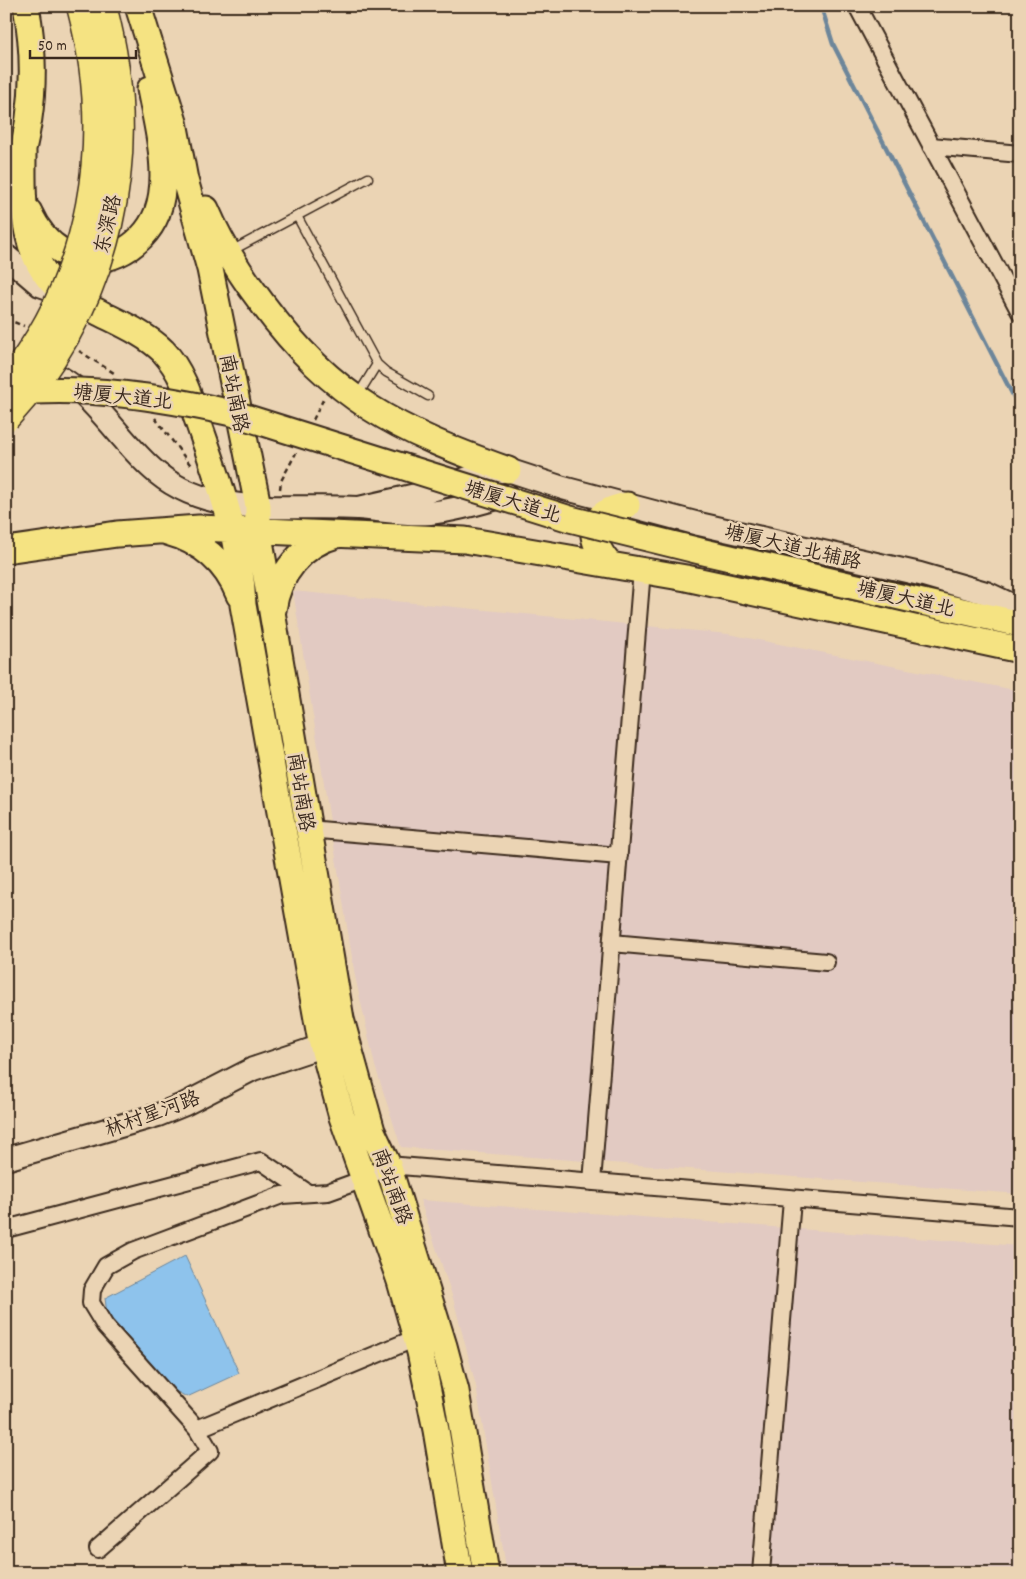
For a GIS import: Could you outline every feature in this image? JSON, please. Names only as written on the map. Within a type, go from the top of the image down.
[{"type":"highway","name":"东深路","points":[[6,386],[28,356],[47,325],[80,248],[88,216],[98,147],[98,105],[94,64],[81,6]]},
{"type":"highway","name":"东深路","points":[[6,417],[20,402],[59,348],[85,296],[108,230],[119,157],[120,116],[117,74],[102,6]]},
{"type":"main road","name":"南站南路","points":[[26,6],[32,54],[32,86],[23,152],[12,192],[33,252],[43,270],[64,294],[140,335],[163,351],[173,364],[187,390],[226,504],[233,528],[241,570],[243,605],[322,1046],[339,1108],[400,1281],[416,1338],[430,1393],[460,1573]]},
{"type":"main road","points":[[12,192],[27,207],[41,234],[63,253],[77,258],[100,260],[121,253],[134,246],[151,224],[161,195],[160,151],[133,6]]},
{"type":"main road","name":"南站南路","points":[[138,6],[174,122],[185,180],[218,304],[258,518],[308,829],[341,1019],[372,1131],[388,1165],[433,1304],[453,1382],[486,1573]]},
{"type":"main road","points":[[174,122],[199,193],[228,253],[256,295],[302,352],[323,373],[356,399],[425,439],[508,470]]},
{"type":"main road","points":[[6,256],[40,285],[64,294]]},
{"type":"main road","name":"塘厦大道北辅路","points":[[6,364],[30,365],[47,369],[62,378],[85,394],[138,454],[170,483],[200,497],[226,504],[258,518],[359,508],[416,495],[478,475],[508,470],[563,488],[699,524],[920,574],[986,594],[1020,609]]},
{"type":"main road","name":"塘厦大道北","points":[[6,393],[98,391],[187,403],[232,412],[570,519],[714,555],[1020,624]]},
{"type":"main road","name":"塘厦大道北辅路","points":[[359,508],[398,513],[428,513],[466,507],[534,489],[563,488]]},
{"type":"main road","points":[[609,564],[596,544],[594,526],[600,515],[606,510],[626,505]]},
{"type":"main road","name":"塘厦大道北","points":[[6,550],[74,539],[160,530],[233,528],[258,518],[347,533],[465,540],[609,564],[686,578],[1020,650]]},
{"type":"main road","points":[[160,530],[186,539],[217,558],[228,572],[243,605]]},
{"type":"main road","points":[[273,616],[278,590],[298,556],[324,539],[347,533]]},
{"type":"main road","name":"林村星河路","points":[[6,1159],[158,1115],[185,1104],[253,1069],[322,1046]]},
{"type":"street","points":[[857,6],[1020,312]]},
{"type":"street","points":[[931,146],[1020,154]]},
{"type":"street","points":[[592,1182],[642,570]]},
{"type":"street","points":[[308,829],[619,856]]},
{"type":"street","points":[[612,943],[826,962]]},
{"type":"street","points":[[6,1229],[261,1161],[308,1193]]},
{"type":"street","points":[[98,1548],[210,1451],[197,1429],[105,1326],[91,1303],[92,1290],[106,1266],[133,1251],[282,1195],[328,1192],[364,1179],[388,1165],[792,1200],[1020,1217]]},
{"type":"street","points":[[762,1573],[792,1200]]},
{"type":"street","points":[[197,1429],[416,1338]]},
{"type":"lane","points":[[228,253],[368,178]]},
{"type":"lane","points":[[297,216],[377,364],[386,372],[428,396]]},
{"type":"lane","points":[[356,399],[377,364]]},
{"type":"shaded area","points":[[293,591],[728,634],[1020,691],[1020,1194],[401,1147],[375,1066],[355,976]]},
{"type":"shaded area","points":[[420,1200],[1020,1246],[1020,1573],[507,1573],[476,1386],[453,1298]]},
{"type":"water","points":[[185,1256],[239,1373],[187,1397],[160,1383],[108,1323],[105,1298]]},
{"type":"waterway","points":[[821,6],[833,44],[1020,409]]}]
